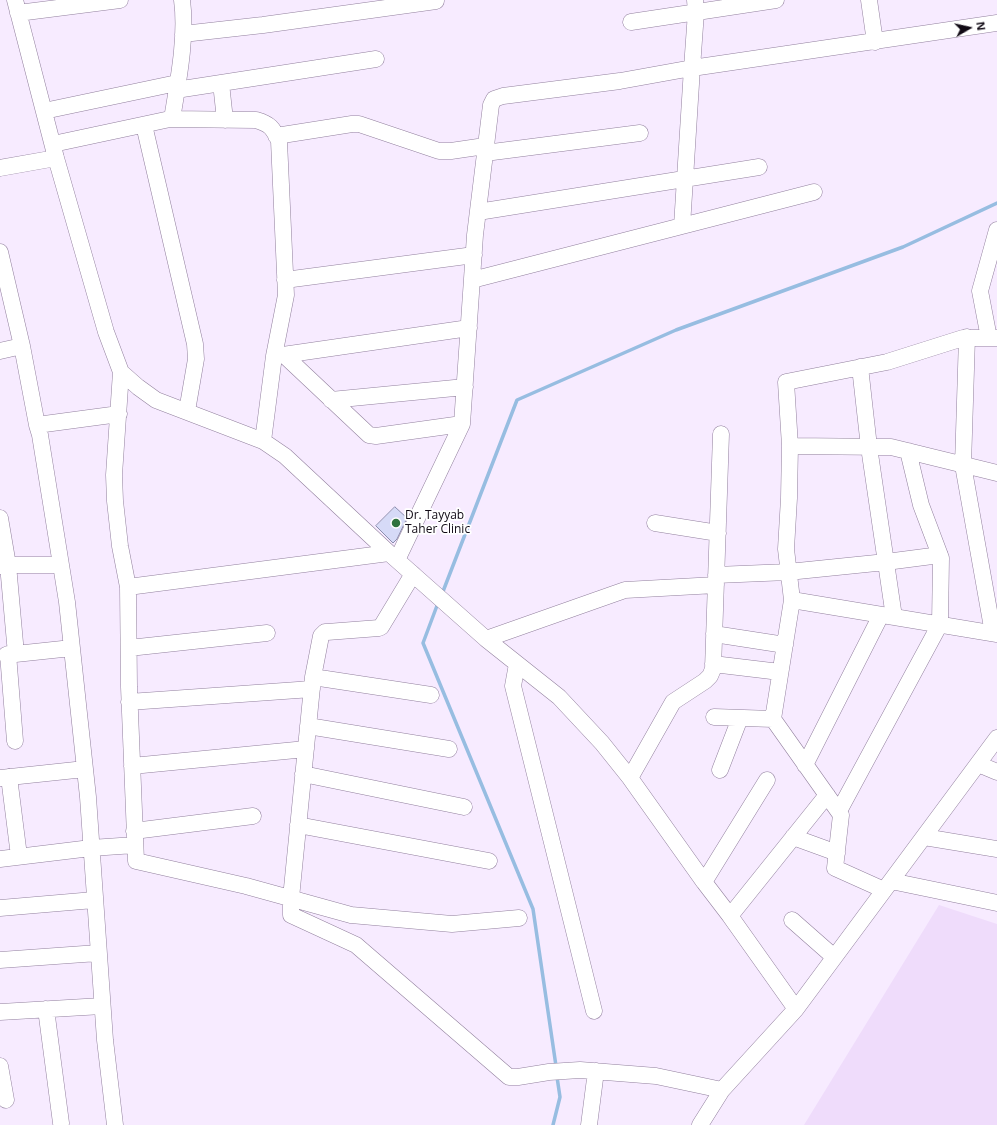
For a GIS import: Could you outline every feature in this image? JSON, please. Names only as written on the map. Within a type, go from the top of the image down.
[{"type":"street","points":[[120,0],[16,7],[54,151],[106,332],[121,372],[114,475],[120,546],[128,587],[129,702],[136,862],[246,886],[351,915],[452,924],[519,918]]},
{"type":"street","points":[[172,119],[183,34],[184,14],[182,0]]},
{"type":"street","points":[[631,22],[696,6],[776,0]]},
{"type":"street","points":[[869,0],[875,42]]},
{"type":"street","points":[[183,34],[257,26],[436,1]]},
{"type":"street","points":[[682,226],[696,6]]},
{"type":"street","points":[[393,556],[462,424],[478,212],[491,105],[494,99],[503,96],[620,81],[692,68],[997,23]]},
{"type":"street","points":[[44,111],[177,87],[221,83],[376,59]]},
{"type":"street","points":[[221,83],[225,120]]},
{"type":"street","points":[[0,168],[144,124],[172,119],[256,120],[266,123],[274,131],[278,141],[286,295],[279,356],[263,442]]},
{"type":"street","points":[[144,124],[195,344],[196,359],[187,411]]},
{"type":"street","points":[[276,136],[359,124],[439,151],[451,151],[485,150],[640,133]]},
{"type":"street","points":[[478,212],[759,167]]},
{"type":"street","points":[[472,280],[814,192]]},
{"type":"street","points":[[997,230],[980,291],[993,338],[967,337],[887,362],[786,382],[790,446],[786,549],[792,600],[773,719],[842,815],[835,868],[888,885],[997,903]]},
{"type":"street","points":[[0,252],[22,346],[40,436],[67,602],[85,769],[102,1006],[115,1125]]},
{"type":"street","points":[[285,280],[474,255]]},
{"type":"street","points":[[279,356],[469,328]]},
{"type":"street","points":[[792,600],[995,634],[963,465],[967,337]]},
{"type":"street","points":[[0,351],[22,346]]},
{"type":"street","points":[[279,356],[331,400],[369,435],[373,436],[462,424]]},
{"type":"street","points":[[805,765],[888,616],[886,562],[869,447],[860,367]]},
{"type":"street","points":[[121,372],[156,400],[263,442],[285,456],[393,556],[486,639],[559,697],[581,719],[630,778],[796,1009]]},
{"type":"street","points":[[331,400],[465,387]]},
{"type":"street","points":[[37,425],[119,414]]},
{"type":"street","points":[[630,778],[673,702],[705,681],[710,676],[713,669],[721,434]]},
{"type":"street","points":[[790,446],[892,447],[997,473]]},
{"type":"street","points":[[839,811],[940,624],[941,558],[921,505],[908,451]]},
{"type":"street","points":[[0,518],[14,741]]},
{"type":"street","points":[[655,523],[718,533]]},
{"type":"street","points":[[486,639],[625,590],[886,562],[940,554]]},
{"type":"street","points":[[128,587],[393,556]]},
{"type":"street","points":[[4,566],[61,565]]},
{"type":"street","points":[[413,574],[381,627],[327,632],[323,634],[313,683],[308,726],[291,898],[290,913],[292,917],[356,945],[509,1077],[580,1070],[656,1076],[722,1090]]},
{"type":"street","points":[[128,648],[267,633]]},
{"type":"street","points":[[714,634],[785,645]]},
{"type":"street","points":[[8,654],[72,648]]},
{"type":"street","points":[[517,664],[513,686],[594,1011]]},
{"type":"street","points":[[713,664],[780,672]]},
{"type":"street","points":[[129,702],[313,683],[431,695]]},
{"type":"street","points":[[714,717],[773,719]]},
{"type":"street","points":[[720,770],[740,718]]},
{"type":"street","points":[[308,726],[449,749]]},
{"type":"street","points":[[700,1125],[722,1090],[796,1009],[997,738]]},
{"type":"street","points":[[132,766],[306,749]]},
{"type":"street","points":[[978,764],[997,772]]},
{"type":"street","points":[[19,856],[5,777],[85,769]]},
{"type":"street","points":[[303,774],[464,807]]},
{"type":"street","points":[[704,882],[767,780]]},
{"type":"street","points":[[730,916],[827,795]]},
{"type":"street","points":[[0,859],[91,848],[135,838],[253,816]]},
{"type":"street","points":[[298,825],[489,861]]},
{"type":"street","points":[[793,837],[837,853]]},
{"type":"street","points":[[924,837],[997,849]]},
{"type":"street","points":[[0,908],[94,900]]},
{"type":"street","points":[[792,920],[834,957]]},
{"type":"street","points":[[0,960],[98,953]]},
{"type":"street","points":[[0,1012],[102,1006]]},
{"type":"street","points":[[46,1009],[61,1123]]},
{"type":"street","points":[[0,1066],[6,1100]]},
{"type":"street","points":[[589,1125],[596,1071]]},
{"type":"shaded area","points":[[939,905],[997,924],[997,1125],[804,1125]]},
{"type":"building","points":[[395,507],[407,518],[397,539],[393,543],[376,526]]},
{"type":"waterway","points":[[442,594],[517,400],[676,330],[903,247],[997,203]]},
{"type":"waterway","points":[[438,603],[423,643],[533,909],[556,1066]]},
{"type":"waterway","points":[[553,1125],[560,1097],[557,1077]]},
{"type":"place","name":"Dr. Tayyab Taher Clinic","points":[[396,523]]}]
